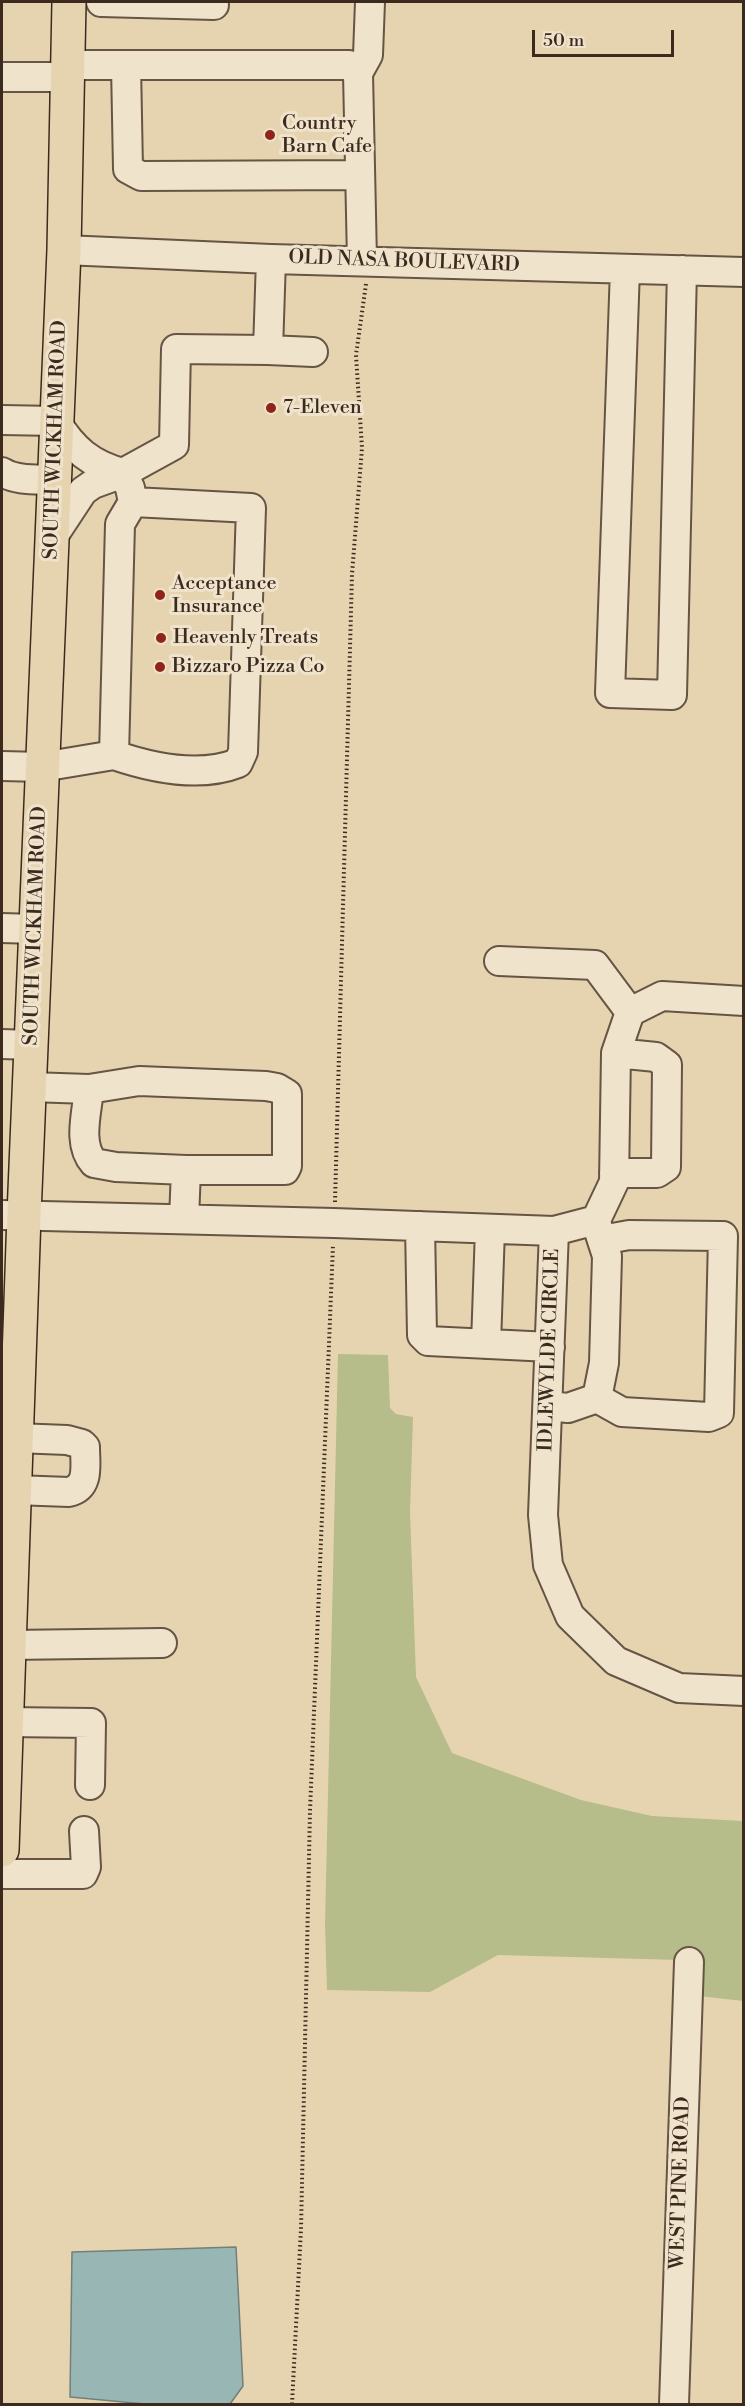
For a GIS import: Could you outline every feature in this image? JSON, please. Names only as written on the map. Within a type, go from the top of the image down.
[{"type":"main road","name":"SOUTH WICKHAM ROAD","points":[[2,1850],[16,1438],[13,1215],[30,1087],[16,1044],[36,929],[64,250],[69,2]]},
{"type":"street","points":[[101,2],[214,5]]},
{"type":"street","points":[[365,261],[358,73],[368,55],[370,2]]},
{"type":"street","points":[[126,65],[128,169],[141,176],[360,175]]},
{"type":"street","points":[[2,77],[126,65],[349,65],[358,73]]},
{"type":"street","name":"OLD NASA BOULEVARD","points":[[64,250],[271,259],[744,272]]},
{"type":"street","points":[[268,350],[271,259]]},
{"type":"street","points":[[625,268],[610,693],[672,695],[682,270]]},
{"type":"street","points":[[52,538],[83,491],[93,484],[123,473],[174,445],[176,350],[313,352]]},
{"type":"street","points":[[2,420],[56,421],[72,445],[86,458],[103,468],[123,473]]},
{"type":"street","points":[[2,472],[7,476],[54,480]]},
{"type":"street","points":[[114,755],[120,524],[133,502],[123,473]]},
{"type":"street","points":[[2,766],[42,767],[114,755],[141,764],[184,769],[221,770],[238,763],[243,752],[251,508],[133,502]]},
{"type":"street","points":[[2,928],[36,929]]},
{"type":"street","points":[[499,961],[595,965],[630,1012]]},
{"type":"street","points":[[597,1398],[604,1363],[607,1256],[599,1230],[614,1182],[616,1053],[630,1012],[662,996],[744,1001]]},
{"type":"street","points":[[614,1173],[657,1173],[666,1167],[667,1065],[656,1057],[616,1053]]},
{"type":"street","points":[[30,1087],[89,1089],[139,1081],[277,1088],[287,1094],[287,1166],[285,1170],[186,1170],[116,1167],[94,1163],[86,1152],[84,1141],[89,1089]]},
{"type":"street","points":[[184,1219],[186,1170]]},
{"type":"street","name":"IDLEWYLDE CIRCLE","points":[[13,1215],[554,1231],[543,1515],[548,1565],[570,1616],[616,1661],[679,1688],[744,1691]]},
{"type":"street","points":[[420,1226],[422,1335],[428,1341],[550,1347]]},
{"type":"street","points":[[486,1344],[490,1229]]},
{"type":"street","points":[[548,1406],[568,1408],[597,1398],[622,1412],[709,1417],[719,1413],[723,1236],[629,1235],[599,1230],[554,1231]]},
{"type":"street","points":[[15,1490],[69,1492],[78,1490],[84,1483],[85,1459],[85,1448],[76,1441],[16,1438]]},
{"type":"street","points":[[9,1645],[162,1643]]},
{"type":"street","points":[[6,1722],[91,1723],[90,1785]]},
{"type":"street","points":[[2,1874],[83,1874],[86,1867],[84,1831]]},
{"type":"street","name":"WEST PINE ROAD","points":[[674,2404],[689,1962]]},
{"type":"path","points":[[292,2404],[301,2229],[310,1811],[339,1123],[341,922],[352,574],[362,448],[356,355],[365,261]]},
{"type":"green space","points":[[338,1354],[388,1355],[390,1408],[396,1414],[413,1417],[410,1512],[416,1677],[452,1753],[581,1800],[652,1816],[743,1821],[743,2001],[699,1996],[704,1961],[699,1960],[699,1951],[680,1950],[679,1960],[498,1955],[430,1992],[327,1990],[325,1925]]},
{"type":"water","points":[[236,2247],[243,2386],[230,2404],[145,2404],[70,2397],[72,2252]]},
{"type":"place","name":"Country Barn Cafe","points":[[270,135]]},
{"type":"place","name":"7-Eleven","points":[[271,408]]},
{"type":"place","name":"Acceptance Insurance","points":[[160,595]]},
{"type":"place","name":"Heavenly Treats","points":[[161,638]]},
{"type":"place","name":"Bizzaro Pizza Co","points":[[160,667]]}]
